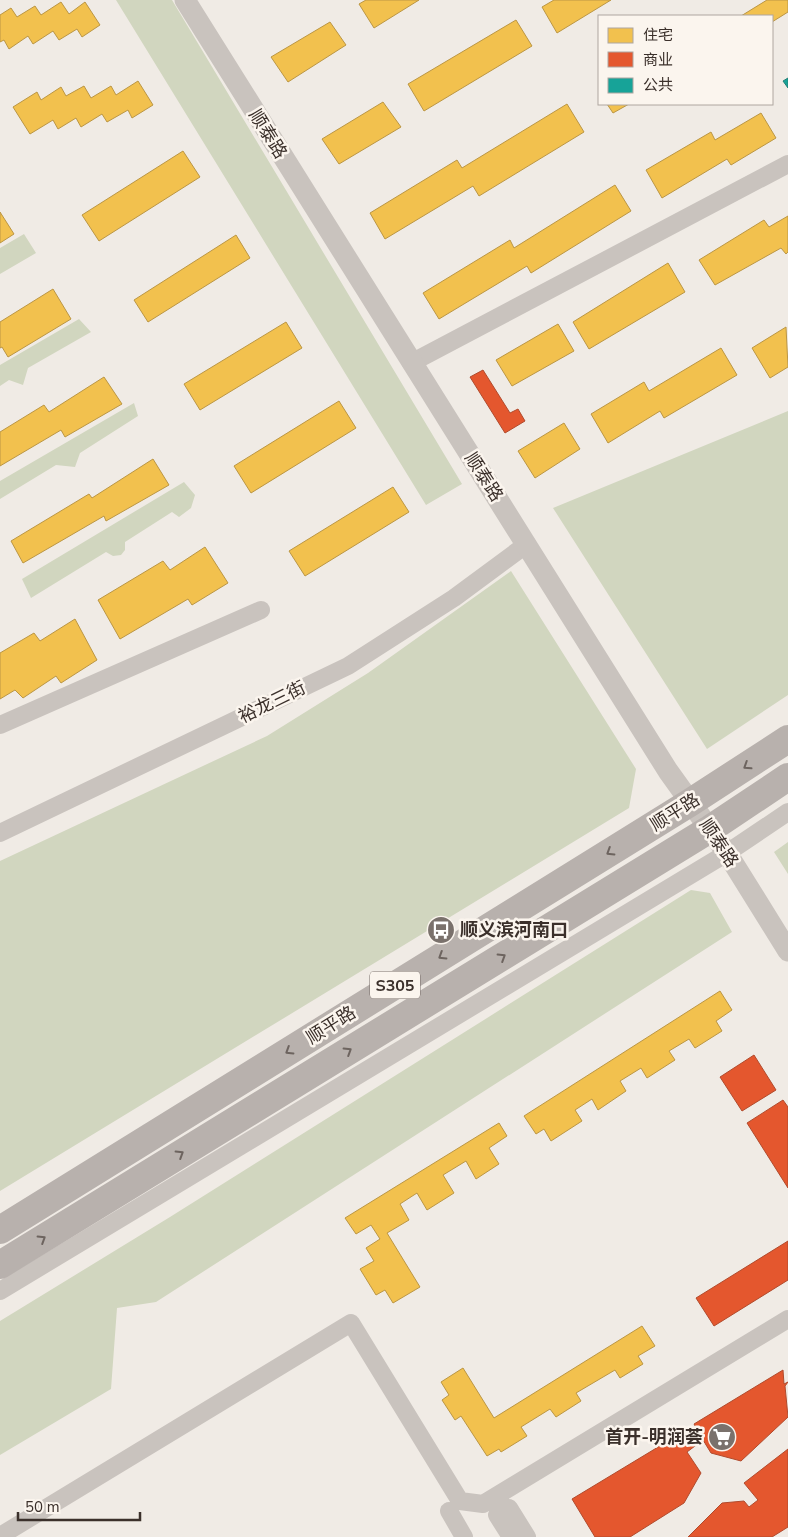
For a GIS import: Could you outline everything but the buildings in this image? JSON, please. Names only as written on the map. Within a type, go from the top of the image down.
[{"type":"main road","name":"顺平路","points":[[0,1230],[691,802],[788,739]]},
{"type":"main road","name":"顺平路","points":[[0,1265],[710,829],[788,777]]},
{"type":"street","name":"顺泰路","points":[[185,0],[668,771],[727,852],[788,951]]},
{"type":"street","points":[[411,363],[788,164]]},
{"type":"street","name":"裕龙三街","points":[[0,833],[348,666],[454,598],[527,544]]},
{"type":"street","points":[[0,725],[261,610]]},
{"type":"street","points":[[0,1291],[727,852],[788,812]]},
{"type":"street","points":[[0,1536],[351,1323],[460,1501],[483,1504],[788,1319]]},
{"type":"street","points":[[449,1511],[464,1537]]},
{"type":"street","points":[[511,1537],[503,1512],[527,1537]]},
{"type":"green space","points":[[116,0],[172,0],[462,484],[426,505]]},
{"type":"green space","points":[[24,234],[36,253],[0,274],[0,248]]},
{"type":"green space","points":[[79,319],[91,332],[28,368],[23,385],[9,380],[0,386],[0,365]]},
{"type":"green space","points":[[134,403],[138,416],[80,453],[75,467],[56,465],[0,499],[0,481]]},
{"type":"green space","points":[[788,411],[788,695],[707,749],[553,508]]},
{"type":"green space","points":[[184,482],[195,495],[191,508],[179,517],[172,512],[125,542],[125,550],[121,555],[113,556],[106,552],[31,598],[22,579]]},
{"type":"green space","points":[[511,571],[636,769],[629,808],[0,1191],[0,861],[267,736],[368,673]]},
{"type":"green space","points":[[788,842],[788,874],[774,852]]},
{"type":"green space","points":[[691,890],[710,893],[732,932],[156,1302],[117,1308],[111,1389],[0,1455],[0,1321],[170,1217]]},
{"type":"place","name":"顺义滨河南口","points":[[441,930]]},
{"type":"place","name":"首开-明润荟","points":[[722,1437]]}]
